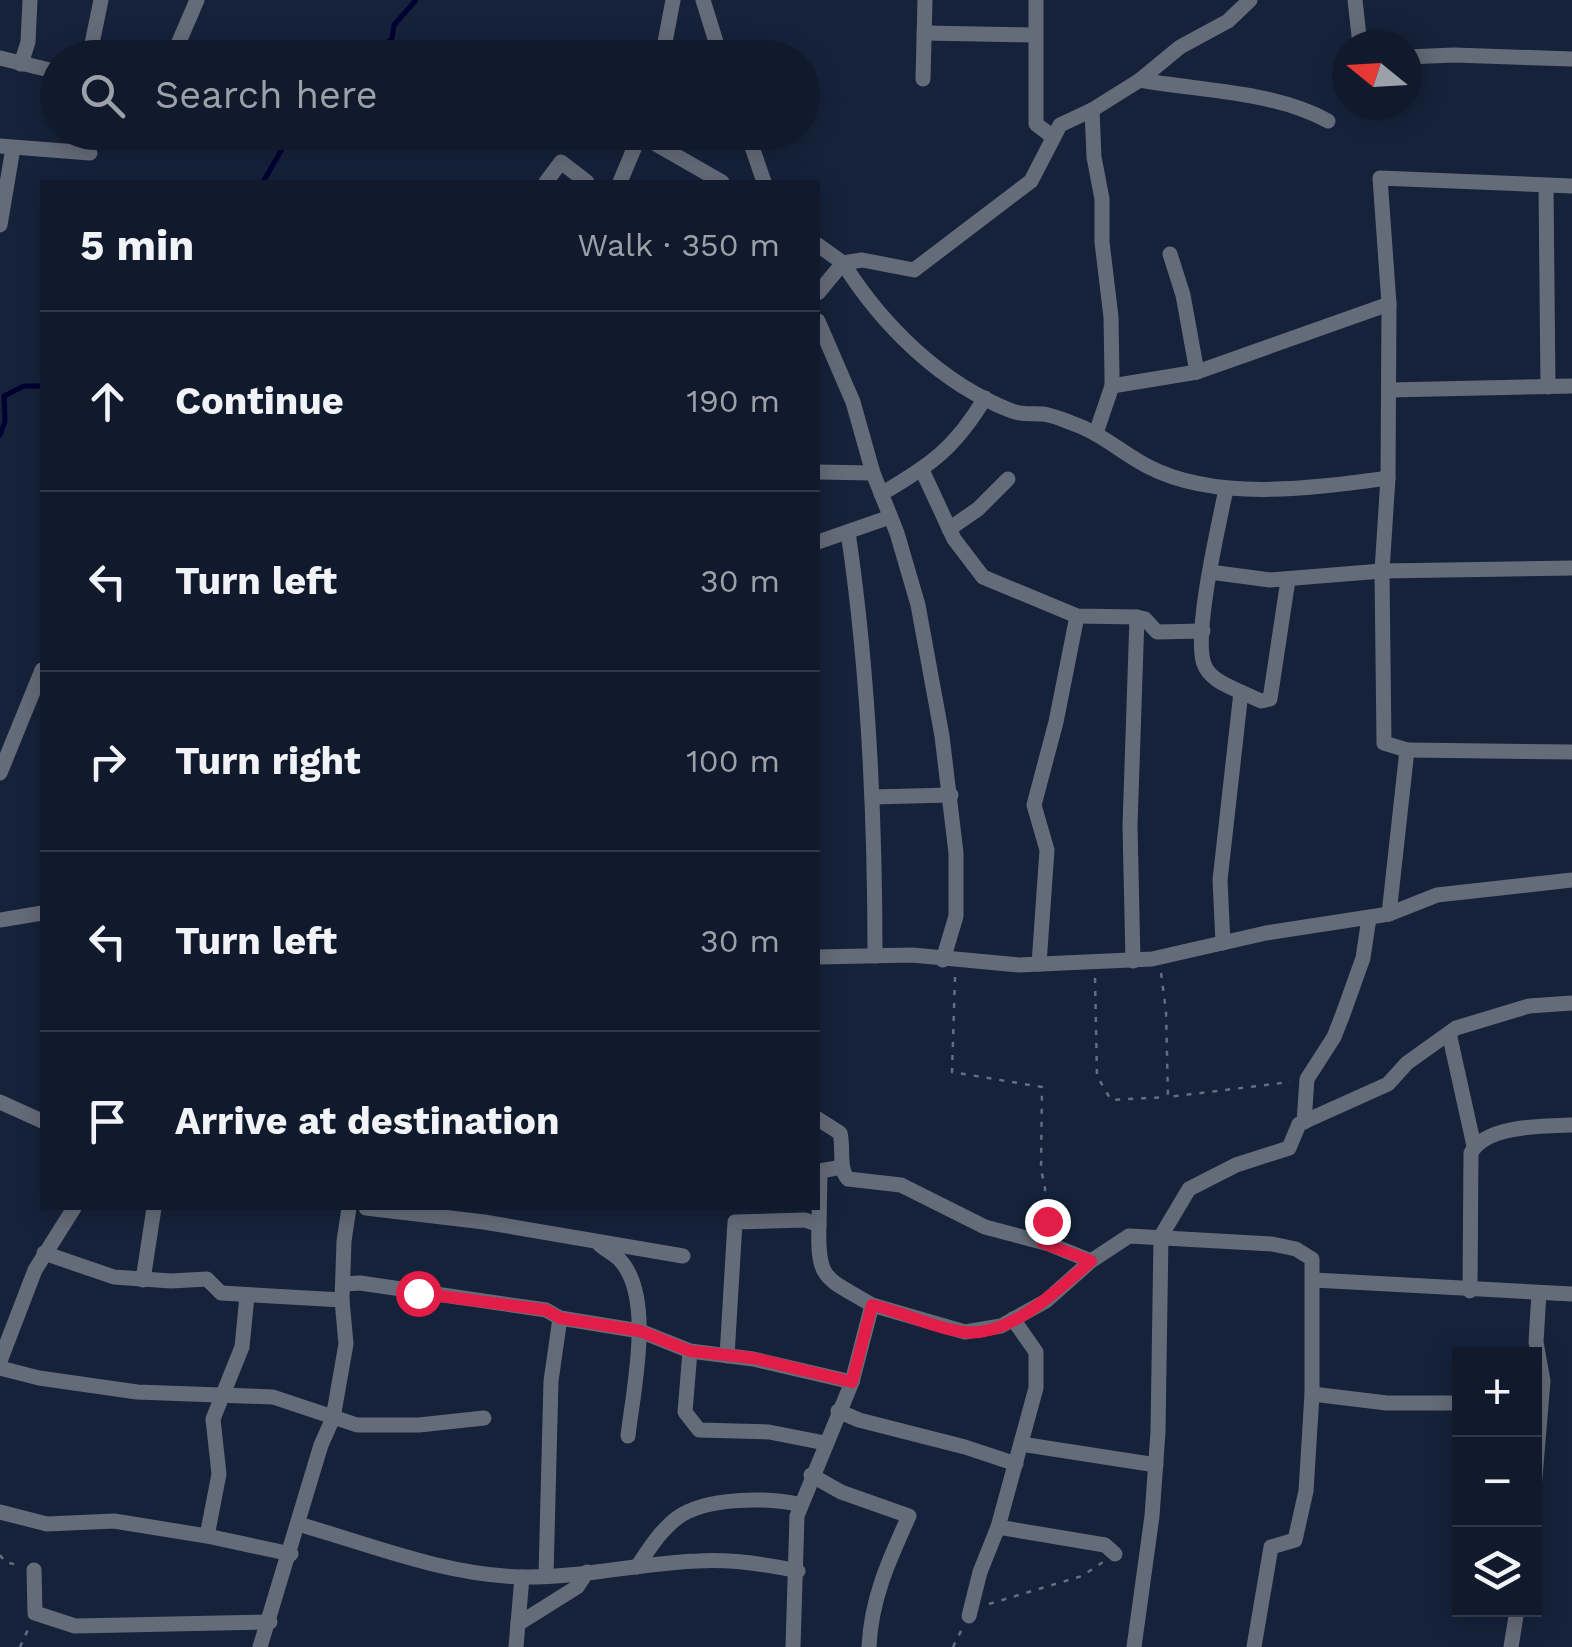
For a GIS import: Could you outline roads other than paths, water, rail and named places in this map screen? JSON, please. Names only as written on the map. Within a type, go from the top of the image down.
[{"type":"street","points":[[21,64],[28,42],[30,0]]},
{"type":"street","points":[[93,40],[101,0]]},
{"type":"street","points":[[180,40],[197,0]]},
{"type":"street","points":[[665,40],[673,0]]},
{"type":"street","points":[[703,0],[716,40]]},
{"type":"street","points":[[923,78],[925,0]]},
{"type":"street","points":[[1036,0],[1036,124],[1053,137]]},
{"type":"street","points":[[820,290],[842,263],[862,260],[914,270],[1031,181],[1060,125],[1140,80],[1180,46],[1228,22],[1250,0]]},
{"type":"street","points":[[1355,0],[1358,30]]},
{"type":"street","points":[[924,33],[1035,35]]},
{"type":"street","points":[[1422,56],[1572,60]]},
{"type":"street","points":[[0,58],[40,68]]},
{"type":"street","points":[[1140,80],[1266,98],[1304,108],[1328,121]]},
{"type":"street","points":[[1092,110],[1111,316],[1112,386],[1096,433]]},
{"type":"street","points":[[0,225],[6,147],[40,150]]},
{"type":"street","points":[[42,150],[90,154]]},
{"type":"street","points":[[621,180],[634,150]]},
{"type":"street","points":[[668,150],[719,180]]},
{"type":"street","points":[[752,150],[763,180]]},
{"type":"street","points":[[548,180],[561,162],[584,180]]},
{"type":"street","points":[[1572,186],[1380,178],[1390,304],[1388,478],[1382,571],[1384,744],[1406,750],[1572,752]]},
{"type":"street","points":[[1546,186],[1548,387]]},
{"type":"street","points":[[820,246],[842,263],[865,298],[931,363],[984,398],[1013,411],[1045,414],[1096,433],[1149,467],[1226,489],[1388,478]]},
{"type":"street","points":[[1170,254],[1183,295],[1196,372]]},
{"type":"street","points":[[1112,386],[1196,372],[1390,304]]},
{"type":"street","points":[[820,326],[854,402],[873,473],[918,605],[951,795],[958,888],[949,960]]},
{"type":"street","points":[[1389,390],[1572,386]]},
{"type":"street","points":[[881,494],[922,470],[960,437],[984,398]]},
{"type":"street","points":[[922,470],[949,530],[983,577],[1077,616],[1137,617],[1146,619],[1157,632],[1203,631]]},
{"type":"street","points":[[820,472],[873,473]]},
{"type":"street","points":[[949,530],[978,509],[1008,479]]},
{"type":"street","points":[[1226,489],[1210,572],[1203,631],[1204,664],[1212,676],[1260,701],[1270,699],[1288,580]]},
{"type":"street","points":[[820,541],[890,516]]},
{"type":"street","points":[[848,532],[860,614],[872,797],[875,956]]},
{"type":"street","points":[[1210,572],[1288,580],[1382,571],[1572,568]]},
{"type":"street","points":[[1039,964],[1047,850],[1034,805],[1056,722],[1077,616]]},
{"type":"street","points":[[1132,961],[1130,826],[1137,617]]},
{"type":"street","points":[[0,773],[40,681]]},
{"type":"street","points":[[1223,943],[1220,880],[1241,692]]},
{"type":"street","points":[[1389,914],[1406,750]]},
{"type":"street","points":[[872,797],[951,795]]},
{"type":"street","points":[[820,957],[912,955],[1039,964],[1132,961],[1266,933],[1389,914],[1438,896],[1572,884]]},
{"type":"street","points":[[0,920],[40,912]]},
{"type":"street","points":[[1304,1122],[1306,1080],[1344,1014],[1363,958],[1369,918]]},
{"type":"street","points":[[1134,1647],[1156,1465],[1161,1236],[1189,1189],[1236,1165],[1290,1148],[1299,1124],[1388,1084],[1408,1063],[1456,1028],[1529,1006],[1572,1002]]},
{"type":"street","points":[[1449,1033],[1474,1146]]},
{"type":"street","points":[[0,1102],[40,1121]]},
{"type":"street","points":[[820,1120],[840,1134],[844,1147],[842,1167],[848,1179],[901,1185],[985,1226],[1091,1261]]},
{"type":"street","points":[[1470,1290],[1474,1146],[1489,1135],[1572,1125]]},
{"type":"street","points":[[820,1171],[842,1167]]},
{"type":"street","points":[[73,1210],[44,1253],[0,1365],[96,1388],[172,1396],[272,1397],[357,1425],[450,1424],[484,1418]]},
{"type":"street","points":[[143,1280],[154,1210]]},
{"type":"street","points":[[260,1647],[333,1418],[346,1344],[344,1241],[349,1210]]},
{"type":"street","points":[[383,1210],[484,1222],[682,1256]]},
{"type":"street","points":[[819,1210],[817,1260],[826,1276],[872,1305],[965,1332],[1001,1326],[1046,1300],[1091,1261],[1130,1236],[1272,1244],[1312,1258],[1312,1394],[1306,1490],[1295,1540],[1271,1547],[1254,1647]]},
{"type":"street","points":[[727,1356],[735,1222],[805,1220],[818,1224]]},
{"type":"street","points":[[598,1244],[621,1261],[635,1289],[640,1331],[628,1436]]},
{"type":"street","points":[[44,1253],[114,1277],[208,1280],[221,1292],[247,1296],[343,1292],[360,1283],[503,1302],[546,1310],[560,1318],[640,1331],[690,1351],[753,1358],[852,1382]]},
{"type":"street","points":[[1314,1280],[1572,1294]]},
{"type":"street","points":[[1537,1347],[1538,1292]]},
{"type":"street","points":[[207,1536],[218,1474],[213,1419],[242,1347],[247,1296]]},
{"type":"street","points":[[793,1647],[798,1571],[795,1543],[801,1505],[852,1382],[872,1305]]},
{"type":"street","points":[[546,1575],[550,1380],[560,1318]]},
{"type":"street","points":[[970,1616],[1036,1388],[1038,1365],[1030,1342],[1013,1319]]},
{"type":"street","points":[[690,1351],[685,1412],[698,1430],[769,1432],[825,1443]]},
{"type":"street","points":[[1312,1394],[1387,1404],[1452,1403]]},
{"type":"street","points":[[838,1411],[1016,1464]]},
{"type":"street","points":[[1021,1444],[1156,1465]]},
{"type":"street","points":[[812,1476],[841,1492],[910,1516],[881,1579],[870,1618],[869,1647]]},
{"type":"street","points":[[637,1567],[656,1538],[684,1513],[755,1499],[801,1505]]},
{"type":"street","points":[[0,1512],[47,1524],[114,1522],[290,1554]]},
{"type":"street","points":[[298,1524],[452,1570],[522,1577],[697,1560],[734,1561],[798,1571]]},
{"type":"street","points":[[998,1527],[1105,1545],[1115,1554]]},
{"type":"street","points":[[34,1570],[35,1613],[75,1626],[270,1622]]},
{"type":"street","points":[[518,1624],[577,1586],[587,1572]]},
{"type":"street","points":[[516,1647],[522,1577]]},
{"type":"street","points":[[1512,1647],[1515,1617]]},
{"type":"waterway","points":[[391,40],[394,25],[416,0]]},
{"type":"waterway","points":[[264,180],[282,150]]},
{"type":"waterway","points":[[0,435],[5,421],[4,396],[24,386],[40,386]]}]
